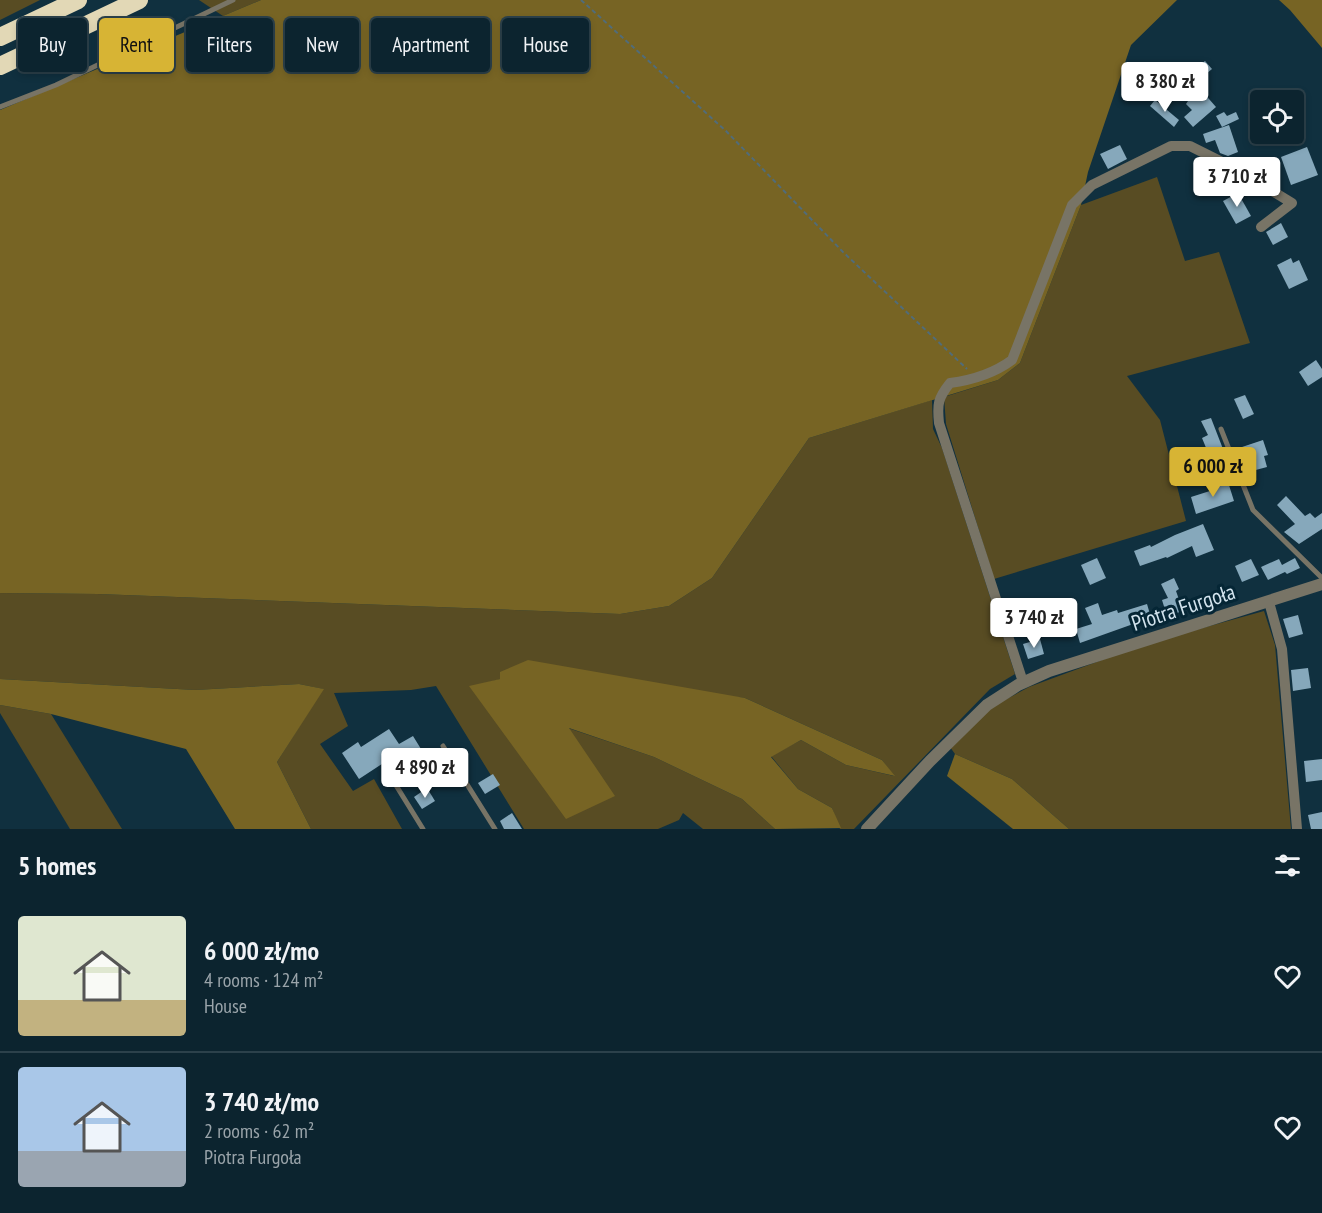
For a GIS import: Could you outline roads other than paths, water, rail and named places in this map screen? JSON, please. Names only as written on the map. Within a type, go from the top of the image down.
[{"type":"highway","points":[[0,37],[78,0]]},
{"type":"highway","points":[[0,66],[139,0]]},
{"type":"street","points":[[1023,682],[939,423],[937,406],[942,392],[950,383],[998,370],[1012,360],[1072,206],[1092,185],[1171,146],[1190,146],[1238,170],[1292,203],[1261,227]]},
{"type":"street","name":"Piotra Furgoła","points":[[867,829],[930,761],[987,705],[1023,682],[1049,671],[1322,584]]},
{"type":"street","points":[[1269,602],[1282,649],[1297,829]]},
{"type":"lane","points":[[0,107],[56,85],[233,0]]},
{"type":"lane","points":[[1221,429],[1253,510],[1322,578]]},
{"type":"lane","points":[[443,746],[495,829]]},
{"type":"lane","points":[[389,774],[423,829]]}]
